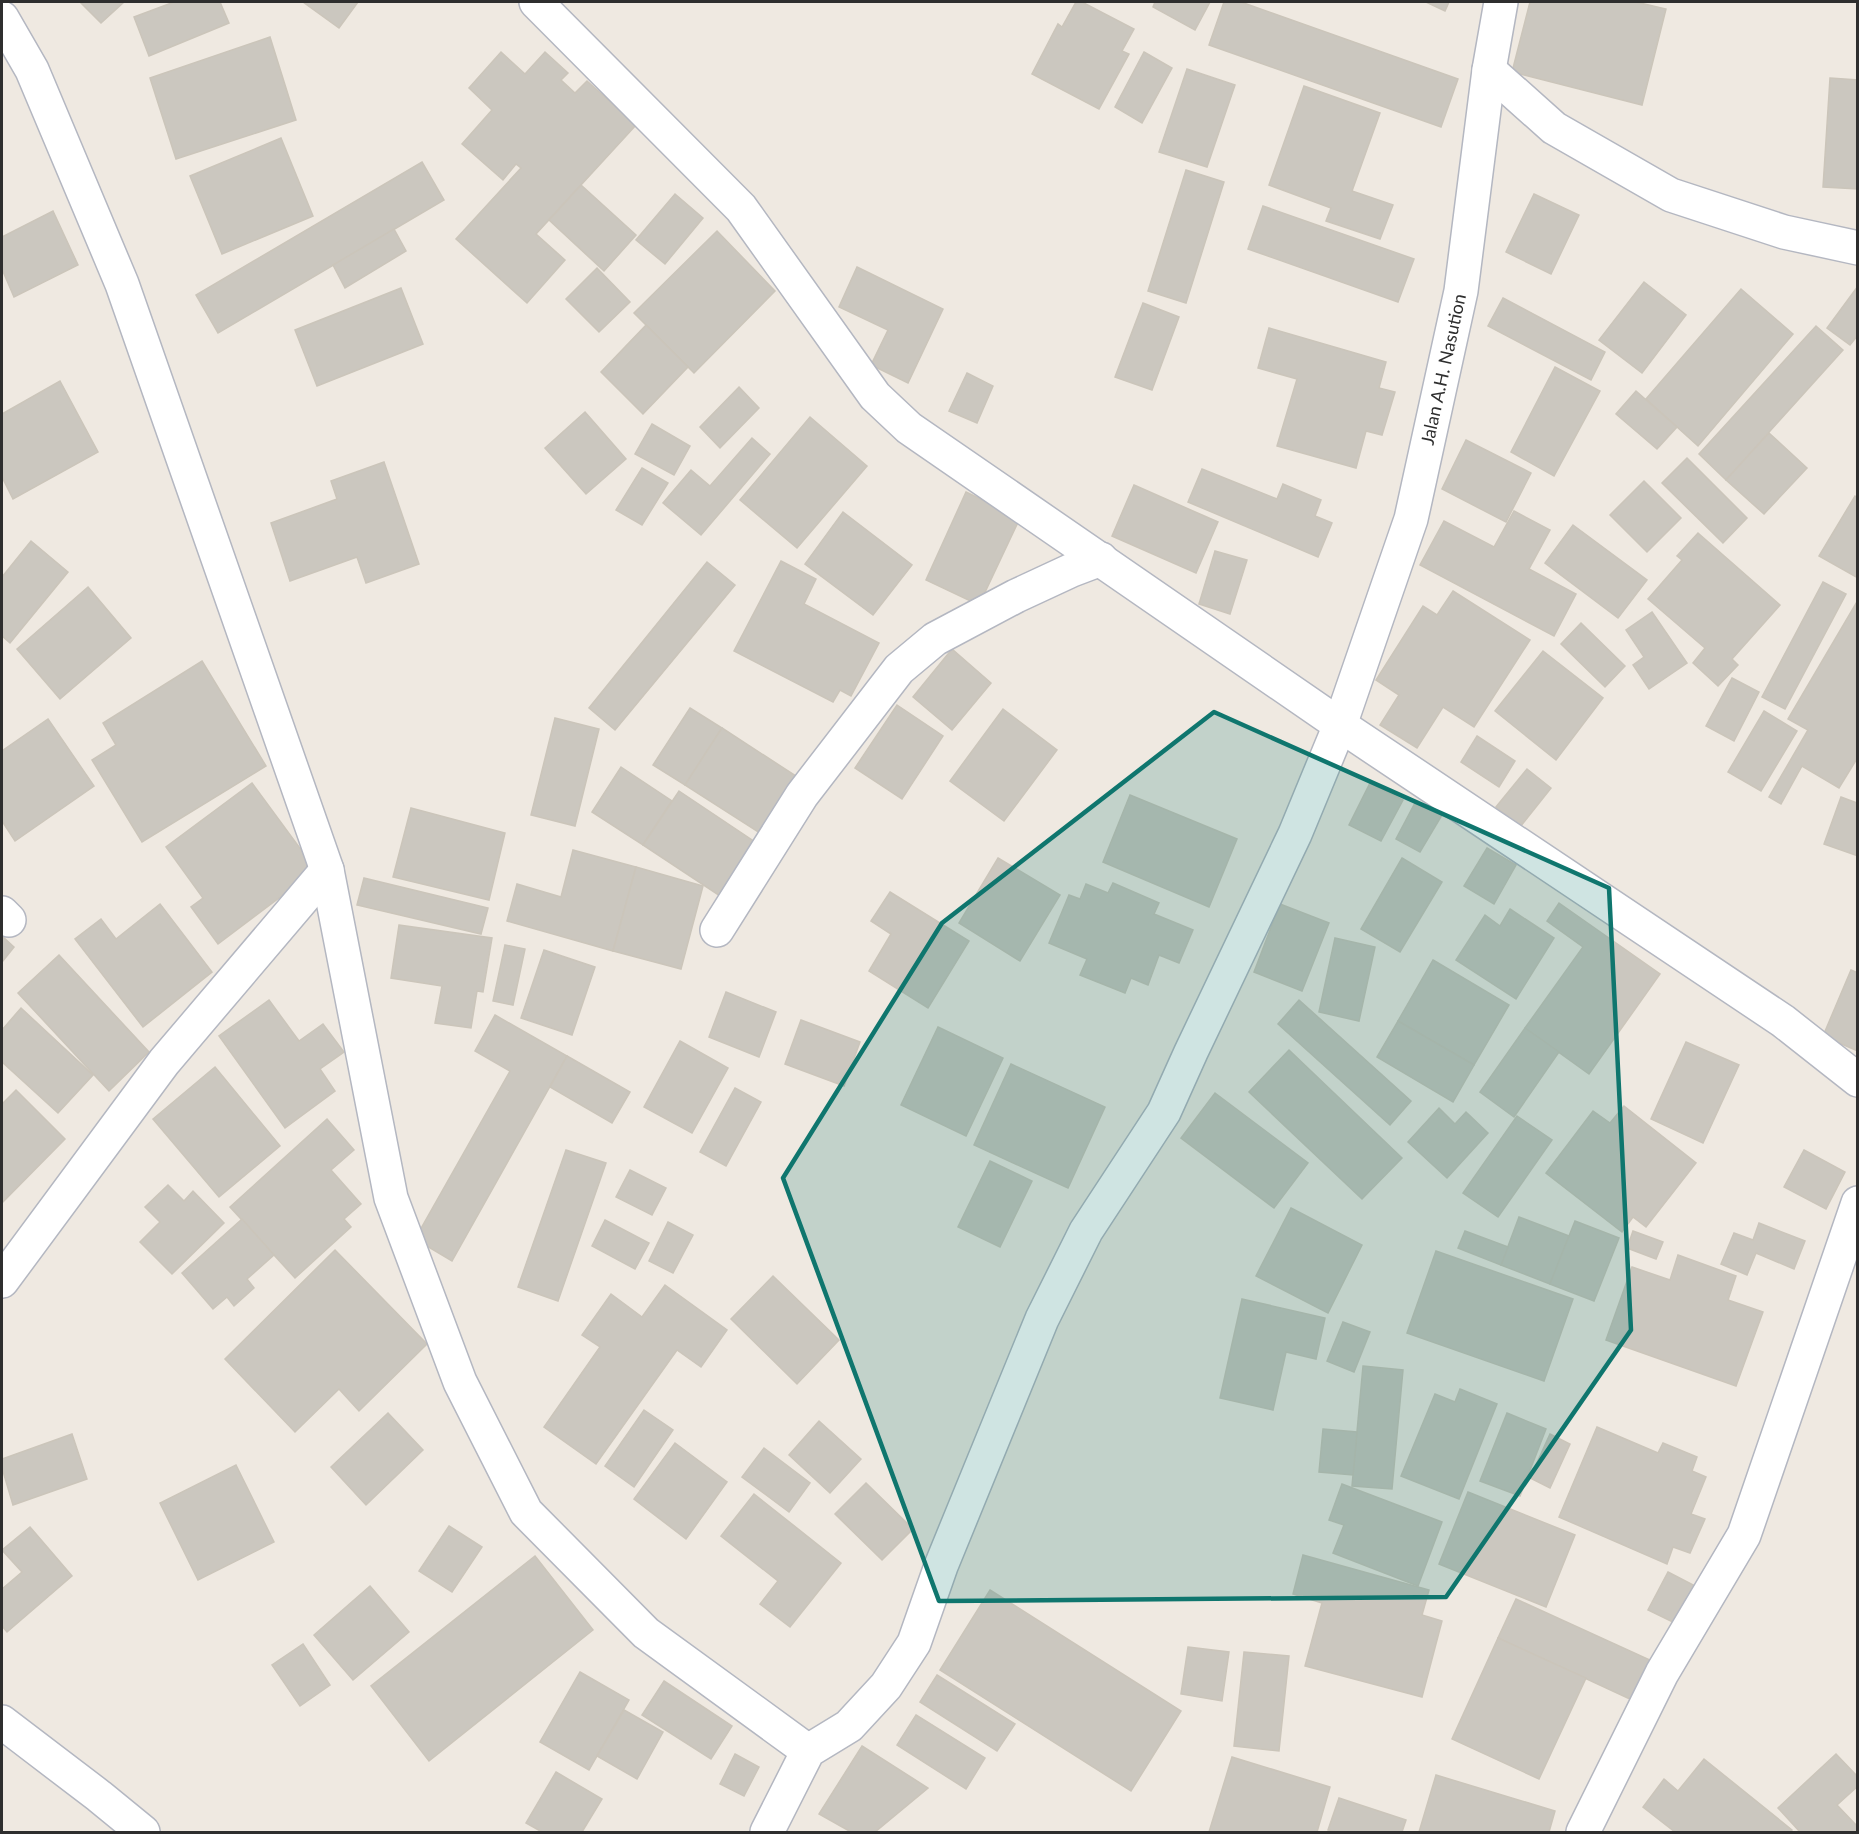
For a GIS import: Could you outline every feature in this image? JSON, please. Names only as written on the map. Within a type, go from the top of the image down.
[{"type":"street","points":[[536,2],[741,208],[875,396],[909,428],[1340,724],[1783,1021],[1857,1080]]},
{"type":"street","name":"Jalan A.H. Nasution","points":[[808,1751],[849,1726],[886,1686],[914,1642],[940,1566],[1042,1319],[1086,1231],[1164,1112],[1295,834],[1340,724],[1410,519],[1461,291],[1489,70],[1501,2]]},
{"type":"street","points":[[2,18],[32,70],[122,284],[327,870],[391,1198],[460,1382],[526,1512],[646,1633],[808,1751],[767,1833]]},
{"type":"street","points":[[1489,70],[1554,128],[1671,195],[1784,232],[1857,248]]},
{"type":"street","points":[[717,930],[802,795],[899,669],[935,639],[1025,592],[1101,559]]},
{"type":"street","points":[[2,1281],[164,1062],[327,870]]},
{"type":"street","points":[[1583,1833],[1662,1673],[1744,1535],[1857,1203]]},
{"type":"street","points":[[2,1722],[99,1796],[143,1833]]},
{"type":"highlighted area","points":[[1214,712],[1609,888],[1631,1330],[1446,1597],[939,1601],[783,1178],[942,923]]},
{"type":"building","points":[[80,2],[124,2],[101,23]]},
{"type":"building","points":[[174,2],[220,2],[229,23],[149,56],[134,17]]},
{"type":"building","points":[[303,2],[358,2],[339,28]]},
{"type":"building","points":[[1076,2],[1082,2],[1134,29],[1122,51],[1129,54],[1099,109],[1032,74],[1058,24],[1062,27]]},
{"type":"building","points":[[1155,2],[1210,2],[1195,30],[1153,7]]},
{"type":"building","points":[[1224,2],[1241,2],[1458,79],[1441,127],[1209,45]]},
{"type":"building","points":[[1426,2],[1449,2],[1445,11]]},
{"type":"building","points":[[1530,2],[1636,2],[1666,9],[1642,105],[1512,72]]},
{"type":"building","points":[[270,37],[296,120],[176,159],[150,78]]},
{"type":"building","points":[[501,52],[525,74],[545,52],[568,73],[561,80],[575,93],[587,81],[636,125],[536,234],[565,260],[527,303],[456,239],[521,168],[516,164],[503,180],[462,144],[492,110],[469,88]]},
{"type":"building","points":[[1144,52],[1172,68],[1142,123],[1115,107]]},
{"type":"building","points":[[1187,69],[1235,85],[1207,167],[1159,152]]},
{"type":"building","points":[[1830,78],[1858,80],[1858,189],[1823,187]]},
{"type":"building","points":[[1304,86],[1380,113],[1352,191],[1393,205],[1380,239],[1326,221],[1331,208],[1269,185]]},
{"type":"building","points":[[281,138],[313,216],[222,254],[190,176]]},
{"type":"building","points":[[422,162],[444,200],[218,333],[196,295]]},
{"type":"building","points":[[1186,170],[1224,182],[1186,303],[1148,291]]},
{"type":"building","points":[[581,185],[636,235],[604,271],[549,220]]},
{"type":"building","points":[[675,194],[703,218],[665,264],[636,240]]},
{"type":"building","points":[[1534,194],[1579,215],[1551,274],[1506,252]]},
{"type":"building","points":[[1263,206],[1414,259],[1398,302],[1248,249]]},
{"type":"building","points":[[53,211],[78,265],[14,297],[2,269],[2,237]]},
{"type":"building","points":[[394,229],[406,251],[345,288],[333,265]]},
{"type":"building","points":[[717,231],[775,291],[694,373],[634,313]]},
{"type":"building","points":[[857,267],[943,309],[908,383],[871,365],[888,330],[839,307]]},
{"type":"building","points":[[597,268],[630,302],[599,332],[566,299]]},
{"type":"building","points":[[1644,282],[1686,315],[1642,373],[1599,340]]},
{"type":"building","points":[[1858,286],[1858,335],[1850,345],[1827,328]]},
{"type":"building","points":[[401,288],[423,344],[317,386],[295,330]]},
{"type":"building","points":[[1741,289],[1793,334],[1698,446],[1646,399]]},
{"type":"building","points":[[1503,298],[1605,352],[1591,380],[1488,326]]},
{"type":"building","points":[[1143,303],[1179,317],[1152,390],[1115,377]]},
{"type":"building","points":[[646,325],[688,367],[643,414],[601,372]]},
{"type":"building","points":[[1816,326],[1843,350],[1726,480],[1699,454]]},
{"type":"building","points":[[1269,328],[1386,362],[1379,388],[1395,392],[1382,435],[1366,431],[1356,468],[1277,446],[1297,379],[1258,368]]},
{"type":"building","points":[[1555,367],[1600,391],[1554,476],[1511,452]]},
{"type":"building","points":[[967,373],[993,386],[977,423],[949,411]]},
{"type":"building","points":[[60,381],[98,452],[13,499],[2,477],[2,414]]},
{"type":"building","points":[[739,387],[759,408],[720,448],[700,427]]},
{"type":"building","points":[[1636,391],[1677,427],[1657,449],[1616,414]]},
{"type":"building","points":[[585,412],[626,459],[586,494],[545,448]]},
{"type":"building","points":[[810,417],[867,466],[797,548],[740,500]]},
{"type":"building","points":[[652,424],[690,446],[674,475],[635,454]]},
{"type":"building","points":[[1769,433],[1807,468],[1764,514],[1726,480]]},
{"type":"building","points":[[752,438],[770,454],[701,535],[663,503],[691,470],[710,486]]},
{"type":"building","points":[[1466,440],[1531,473],[1506,522],[1442,489]]},
{"type":"building","points":[[1687,458],[1747,518],[1723,543],[1662,483]]},
{"type":"building","points":[[384,462],[419,564],[366,583],[357,557],[290,581],[271,523],[337,499],[331,481]]},
{"type":"building","points":[[642,468],[668,483],[642,525],[616,510]]},
{"type":"building","points":[[1202,469],[1277,499],[1283,484],[1321,500],[1315,516],[1332,523],[1318,557],[1188,502]]},
{"type":"building","points":[[1644,481],[1681,518],[1647,552],[1610,515]]},
{"type":"building","points":[[1134,485],[1218,522],[1196,573],[1112,536]]},
{"type":"building","points":[[966,492],[1020,518],[979,605],[926,580]]},
{"type":"building","points":[[1855,496],[1858,498],[1858,578],[1819,556]]},
{"type":"building","points":[[1514,511],[1550,530],[1529,569],[1576,594],[1554,636],[1420,565],[1444,521],[1494,547]]},
{"type":"building","points":[[843,512],[912,565],[873,615],[805,564]]},
{"type":"building","points":[[1573,525],[1647,580],[1618,618],[1545,563]]},
{"type":"building","points":[[1698,533],[1780,605],[1732,659],[1738,665],[1718,686],[1693,663],[1705,648],[1648,599],[1682,560],[1677,556]]},
{"type":"building","points":[[31,541],[68,572],[10,643],[2,636],[2,577]]},
{"type":"building","points":[[1215,551],[1247,560],[1230,614],[1199,604]]},
{"type":"building","points":[[781,561],[816,579],[804,604],[879,643],[851,696],[840,690],[833,702],[734,651]]},
{"type":"building","points":[[707,562],[735,585],[615,730],[589,708]]},
{"type":"building","points":[[1823,582],[1846,594],[1785,709],[1762,697]]},
{"type":"building","points":[[88,587],[131,638],[60,699],[17,649]]},
{"type":"building","points":[[1453,591],[1530,640],[1474,727],[1443,707],[1417,748],[1380,725],[1399,695],[1376,680],[1423,606],[1437,615]]},
{"type":"building","points":[[1858,600],[1858,757],[1839,788],[1802,766],[1781,804],[1769,797],[1808,730],[1788,719]]},
{"type":"building","points":[[1652,612],[1687,663],[1649,689],[1633,665],[1644,657],[1626,630]]},
{"type":"building","points":[[1581,623],[1625,666],[1605,687],[1561,644]]},
{"type":"building","points":[[952,649],[991,683],[952,730],[913,697]]},
{"type":"building","points":[[1543,651],[1603,698],[1556,760],[1495,711]]},
{"type":"building","points":[[202,661],[266,766],[142,842],[92,760],[116,745],[103,723]]},
{"type":"building","points":[[1732,678],[1759,692],[1734,741],[1706,726]]},
{"type":"building","points":[[897,705],[943,736],[902,799],[855,768]]},
{"type":"building","points":[[690,708],[722,728],[685,785],[653,765]]},
{"type":"building","points":[[1003,709],[1057,750],[1004,821],[950,781]]},
{"type":"building","points":[[1764,711],[1797,731],[1761,791],[1728,772]]},
{"type":"building","points":[[555,718],[599,729],[575,826],[531,815]]},
{"type":"building","points":[[48,719],[94,786],[15,841],[2,821],[2,751]]},
{"type":"building","points":[[722,728],[799,778],[763,835],[685,785]]},
{"type":"building","points":[[1477,736],[1515,761],[1499,787],[1461,762]]},
{"type":"building","points":[[621,767],[672,801],[643,845],[592,812]]},
{"type":"building","points":[[1527,769],[1551,788],[1520,827],[1496,807]]},
{"type":"building","points":[[252,783],[316,870],[218,944],[191,907],[203,898],[166,847]]},
{"type":"building","points":[[1370,783],[1403,800],[1381,841],[1349,825]]},
{"type":"building","points":[[679,791],[755,842],[720,896],[643,845]]},
{"type":"building","points":[[1130,795],[1237,839],[1209,907],[1103,862]]},
{"type":"building","points":[[1841,797],[1857,803],[1858,801],[1858,856],[1824,844]]},
{"type":"building","points":[[1416,801],[1442,815],[1420,852],[1396,839]]},
{"type":"building","points":[[411,808],[505,833],[489,900],[393,877]]},
{"type":"building","points":[[1487,848],[1516,865],[1494,904],[1464,886]]},
{"type":"building","points":[[573,850],[636,867],[613,951],[507,921],[517,884],[561,897]]},
{"type":"building","points":[[998,858],[1060,895],[1020,961],[959,923]]},
{"type":"building","points":[[1402,858],[1442,882],[1400,952],[1361,929]]},
{"type":"building","points":[[636,867],[703,886],[681,969],[613,951]]},
{"type":"building","points":[[364,878],[488,908],[481,934],[357,905]]},
{"type":"building","points":[[1113,883],[1159,903],[1154,914],[1193,930],[1179,963],[1159,955],[1148,985],[1131,978],[1125,993],[1080,975],[1087,959],[1049,943],[1069,895],[1080,899],[1086,884],[1108,893]]},
{"type":"building","points":[[890,892],[969,941],[928,1008],[869,971],[891,934],[871,921]]},
{"type":"building","points":[[1559,903],[1660,974],[1589,1074],[1525,1028],[1583,947],[1547,921]]},
{"type":"building","points":[[160,904],[212,972],[143,1027],[75,939],[101,919],[116,939]]},
{"type":"building","points":[[1280,904],[1329,923],[1302,991],[1254,972]]},
{"type":"building","points":[[1510,909],[1554,938],[1516,999],[1456,960],[1485,915],[1500,926]]},
{"type":"building","points":[[399,925],[492,938],[483,992],[477,991],[471,1028],[435,1023],[442,986],[391,978]]},
{"type":"building","points":[[2,936],[14,947],[2,962]]},
{"type":"building","points":[[1335,938],[1375,947],[1359,1021],[1319,1012]]},
{"type":"building","points":[[505,945],[525,949],[513,1005],[493,1001]]},
{"type":"building","points":[[544,950],[595,967],[572,1035],[521,1018]]},
{"type":"building","points":[[59,955],[149,1052],[109,1091],[18,993]]},
{"type":"building","points":[[1433,960],[1509,1005],[1474,1065],[1398,1021]]},
{"type":"building","points":[[1851,970],[1858,973],[1858,1051],[1823,1036]]},
{"type":"building","points":[[726,992],[776,1012],[759,1057],[709,1037]]},
{"type":"building","points":[[269,1000],[299,1041],[323,1024],[344,1052],[320,1069],[335,1091],[285,1128],[219,1036]]},
{"type":"building","points":[[1299,1000],[1411,1101],[1390,1125],[1278,1024]]},
{"type":"building","points":[[21,1008],[93,1075],[58,1113],[2,1062],[2,1030]]},
{"type":"building","points":[[495,1015],[567,1056],[452,1261],[415,1239],[510,1071],[475,1051]]},
{"type":"building","points":[[801,1020],[860,1042],[844,1086],[785,1064]]},
{"type":"building","points":[[1398,1021],[1474,1065],[1453,1102],[1377,1057]]},
{"type":"building","points":[[938,1027],[1003,1058],[966,1136],[901,1105]]},
{"type":"building","points":[[1525,1028],[1559,1052],[1514,1117],[1480,1092]]},
{"type":"building","points":[[680,1041],[728,1068],[692,1133],[644,1107]]},
{"type":"building","points":[[1686,1042],[1739,1065],[1703,1143],[1651,1119]]},
{"type":"building","points":[[1289,1050],[1402,1158],[1362,1199],[1249,1092]]},
{"type":"building","points":[[567,1056],[630,1092],[612,1123],[550,1087]]},
{"type":"building","points":[[1011,1064],[1105,1107],[1068,1188],[974,1145]]},
{"type":"building","points":[[215,1067],[280,1146],[219,1197],[153,1119]]},
{"type":"building","points":[[735,1088],[761,1102],[726,1166],[700,1152]]},
{"type":"building","points":[[16,1090],[65,1139],[2,1203],[2,1104]]},
{"type":"building","points":[[1215,1093],[1308,1163],[1274,1208],[1181,1138]]},
{"type":"building","points":[[1624,1106],[1696,1163],[1646,1227],[1633,1217],[1622,1232],[1546,1173],[1593,1111],[1610,1123]]},
{"type":"building","points":[[1439,1108],[1455,1124],[1466,1112],[1488,1133],[1447,1178],[1408,1142]]},
{"type":"building","points":[[1517,1116],[1552,1140],[1498,1217],[1463,1193]]},
{"type":"building","points":[[327,1119],[354,1150],[331,1170],[361,1204],[344,1219],[351,1227],[295,1278],[230,1207]]},
{"type":"building","points":[[566,1150],[606,1163],[558,1301],[518,1287]]},
{"type":"building","points":[[1804,1150],[1845,1172],[1826,1209],[1784,1187]]},
{"type":"building","points":[[990,1161],[1032,1181],[1000,1247],[958,1227]]},
{"type":"building","points":[[630,1170],[666,1188],[652,1215],[616,1197]]},
{"type":"building","points":[[168,1185],[184,1201],[193,1191],[224,1223],[172,1274],[140,1242],[160,1222],[145,1207]]},
{"type":"building","points":[[1291,1208],[1362,1245],[1328,1313],[1256,1276]]},
{"type":"building","points":[[1519,1217],[1569,1236],[1550,1284],[1501,1265]]},
{"type":"building","points":[[242,1219],[274,1255],[247,1279],[254,1288],[234,1306],[227,1297],[213,1309],[182,1273]]},
{"type":"building","points":[[605,1220],[649,1243],[635,1269],[592,1246]]},
{"type":"building","points":[[1575,1221],[1619,1238],[1594,1301],[1550,1284]]},
{"type":"building","points":[[668,1222],[693,1235],[673,1273],[649,1261]]},
{"type":"building","points":[[1759,1223],[1805,1241],[1794,1269],[1756,1253],[1747,1275],[1721,1264],[1734,1233],[1753,1240]]},
{"type":"building","points":[[1465,1231],[1508,1247],[1501,1265],[1458,1248]]},
{"type":"building","points":[[1633,1231],[1663,1242],[1656,1259],[1627,1248]]},
{"type":"building","points":[[335,1250],[427,1344],[359,1411],[339,1389],[295,1432],[225,1359]]},
{"type":"building","points":[[1436,1251],[1573,1299],[1544,1381],[1407,1333]]},
{"type":"building","points":[[1678,1255],[1736,1276],[1728,1300],[1763,1312],[1736,1386],[1606,1340],[1632,1267],[1670,1280]]},
{"type":"building","points":[[773,1276],[839,1340],[797,1384],[731,1319]]},
{"type":"building","points":[[665,1285],[727,1330],[701,1367],[677,1350],[596,1464],[544,1427],[600,1347],[582,1335],[611,1294],[642,1317]]},
{"type":"building","points":[[1242,1299],[1325,1318],[1316,1359],[1286,1352],[1273,1410],[1220,1398]]},
{"type":"building","points":[[1343,1322],[1370,1332],[1354,1372],[1327,1361]]},
{"type":"building","points":[[1363,1366],[1403,1370],[1392,1489],[1352,1486]]},
{"type":"building","points":[[1460,1389],[1497,1404],[1459,1499],[1401,1476],[1435,1394],[1455,1402]]},
{"type":"building","points":[[644,1410],[673,1430],[634,1487],[605,1466]]},
{"type":"building","points":[[388,1413],[423,1450],[366,1505],[331,1467]]},
{"type":"building","points":[[1507,1413],[1546,1429],[1520,1496],[1480,1481]]},
{"type":"building","points":[[819,1421],[861,1459],[830,1493],[789,1455]]},
{"type":"building","points":[[1597,1427],[1658,1453],[1663,1443],[1697,1457],[1692,1471],[1706,1477],[1691,1514],[1705,1519],[1690,1553],[1673,1547],[1667,1564],[1559,1517]]},
{"type":"building","points":[[1323,1429],[1357,1432],[1353,1475],[1319,1472]]},
{"type":"building","points":[[72,1434],[87,1479],[13,1505],[2,1468],[2,1459]]},
{"type":"building","points":[[1550,1434],[1570,1444],[1550,1488],[1530,1478]]},
{"type":"building","points":[[675,1443],[727,1482],[686,1539],[634,1499]]},
{"type":"building","points":[[764,1448],[810,1483],[789,1512],[742,1477]]},
{"type":"building","points":[[236,1465],[274,1542],[198,1580],[160,1503]]},
{"type":"building","points":[[866,1483],[913,1529],[882,1560],[835,1514]]},
{"type":"building","points":[[1342,1484],[1442,1522],[1418,1586],[1333,1553],[1344,1525],[1329,1520]]},
{"type":"building","points":[[1468,1492],[1575,1535],[1546,1607],[1439,1564]]},
{"type":"building","points":[[754,1494],[841,1563],[790,1627],[760,1604],[778,1581],[721,1536]]},
{"type":"building","points":[[449,1526],[482,1547],[452,1592],[419,1571]]},
{"type":"building","points":[[30,1527],[72,1576],[7,1632],[2,1626],[2,1589],[22,1572],[2,1550]]},
{"type":"building","points":[[1303,1555],[1429,1590],[1422,1615],[1442,1621],[1422,1697],[1305,1666],[1322,1603],[1293,1594]]},
{"type":"building","points":[[535,1556],[593,1630],[429,1761],[371,1686]]},
{"type":"building","points":[[1668,1572],[1701,1589],[1681,1626],[1648,1610]]},
{"type":"building","points":[[370,1586],[409,1632],[353,1680],[314,1635]]},
{"type":"building","points":[[990,1590],[1181,1711],[1131,1791],[940,1670]]},
{"type":"building","points":[[1516,1599],[1650,1660],[1632,1700],[1498,1638]]},
{"type":"building","points":[[1498,1638],[1586,1678],[1539,1779],[1452,1739]]},
{"type":"building","points":[[303,1644],[330,1685],[300,1706],[272,1665]]},
{"type":"building","points":[[1188,1647],[1229,1652],[1222,1701],[1181,1694]]},
{"type":"building","points":[[1244,1652],[1289,1656],[1279,1751],[1234,1746]]},
{"type":"building","points":[[580,1672],[629,1700],[589,1770],[540,1742]]},
{"type":"building","points":[[937,1675],[1015,1724],[997,1751],[920,1702]]},
{"type":"building","points":[[664,1681],[732,1726],[711,1759],[642,1715]]},
{"type":"building","points":[[624,1710],[663,1732],[637,1779],[597,1756]]},
{"type":"building","points":[[916,1715],[985,1758],[966,1789],[897,1745]]},
{"type":"building","points":[[862,1746],[928,1788],[875,1832],[851,1832],[819,1814]]},
{"type":"building","points":[[735,1754],[759,1767],[744,1796],[720,1784]]},
{"type":"building","points":[[1836,1754],[1858,1777],[1858,1786],[1837,1805],[1858,1827],[1858,1832],[1800,1832],[1778,1808]]},
{"type":"building","points":[[1232,1757],[1330,1787],[1317,1832],[1209,1832]]},
{"type":"building","points":[[1704,1759],[1792,1830],[1790,1832],[1675,1832],[1643,1807],[1664,1779],[1678,1791]]},
{"type":"building","points":[[556,1772],[602,1799],[582,1832],[542,1832],[526,1823]]},
{"type":"building","points":[[1436,1775],[1555,1811],[1549,1832],[1419,1832]]},
{"type":"building","points":[[1339,1798],[1406,1820],[1402,1832],[1328,1830]]}]
